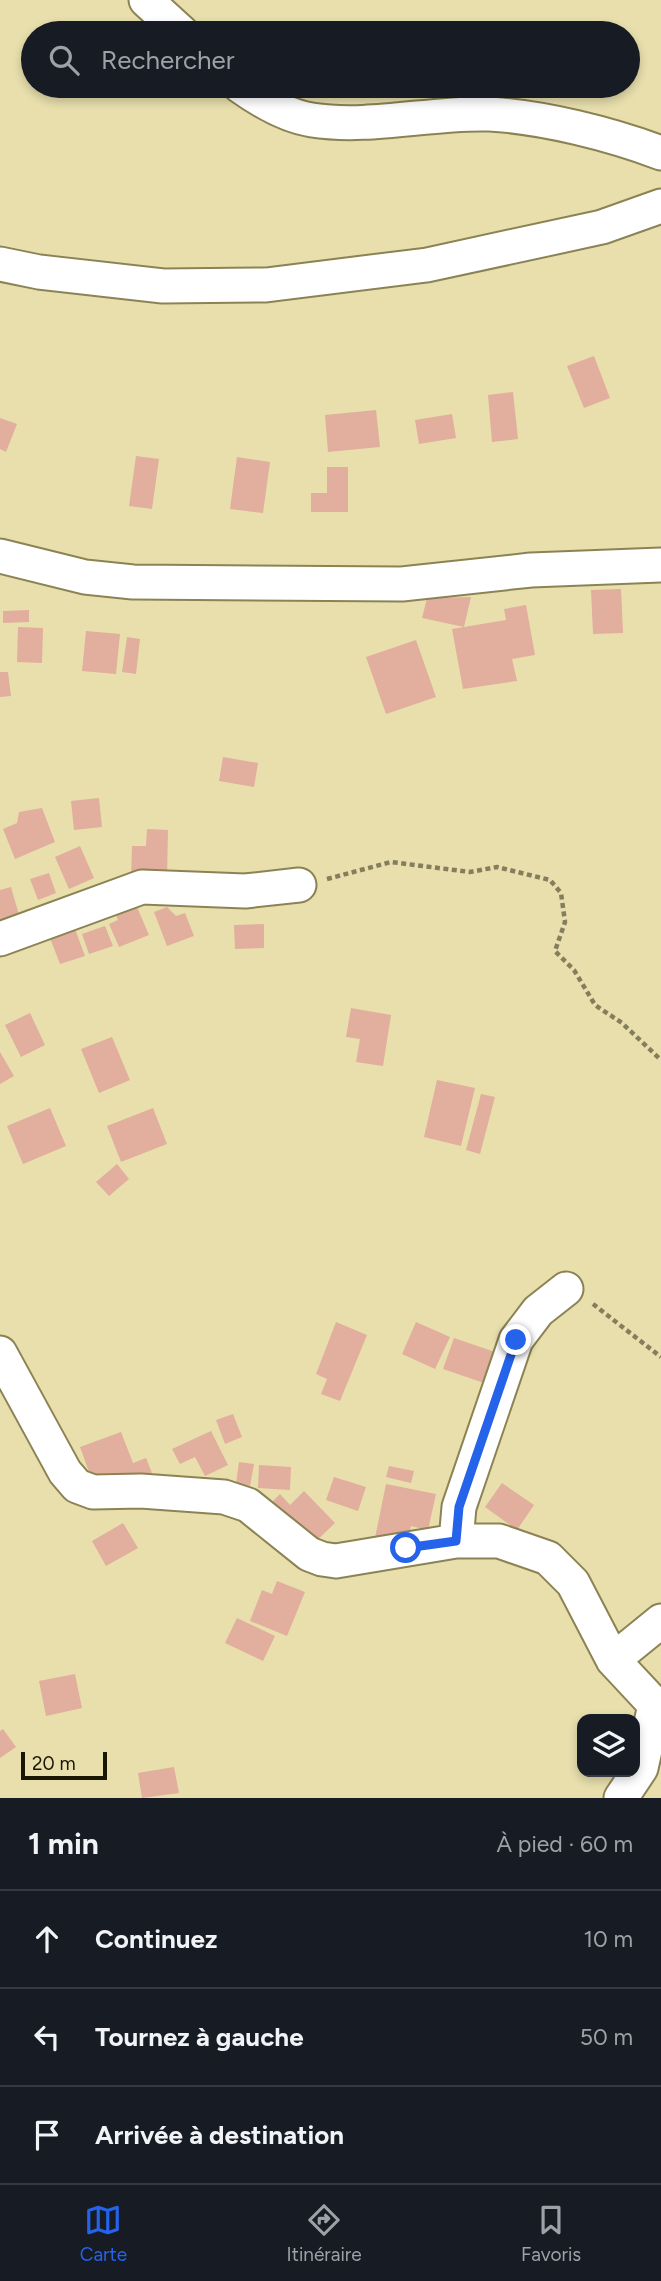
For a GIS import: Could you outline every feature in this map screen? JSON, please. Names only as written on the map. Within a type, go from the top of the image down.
[{"type":"street","points":[[146,0],[168,21]]},
{"type":"street","points":[[257,98],[265,104],[311,120],[486,114],[515,116],[632,142],[661,153]]},
{"type":"street","points":[[0,264],[163,286],[266,285],[427,265],[602,227],[661,206]]},
{"type":"street","points":[[0,556],[85,577],[134,582],[402,584],[531,569],[661,565]]},
{"type":"street","points":[[0,939],[142,887],[245,891],[299,885]]},
{"type":"street","points":[[456,1541],[459,1507],[516,1340],[538,1311],[566,1289]]},
{"type":"street","points":[[0,1353],[65,1472],[77,1486],[93,1492],[141,1490],[224,1497],[248,1505],[309,1554],[336,1561],[456,1541],[499,1541],[548,1558],[573,1583],[613,1660],[655,1705],[641,1768],[621,1798]]},
{"type":"street","points":[[613,1660],[661,1621]]},
{"type":"path","points":[[299,885],[391,862],[470,872],[497,867],[551,880],[561,893],[565,922],[555,951],[574,970],[595,1004],[622,1023],[661,1060]]},
{"type":"path","points":[[566,1289],[582,1294],[661,1357]]},
{"type":"building","points":[[594,356],[610,398],[584,408],[567,366]]},
{"type":"building","points":[[513,392],[518,439],[492,442],[488,395]]},
{"type":"building","points":[[376,410],[380,447],[328,452],[325,415]]},
{"type":"building","points":[[452,414],[456,438],[419,444],[415,420]]},
{"type":"building","points":[[0,418],[17,424],[6,452],[0,449]]},
{"type":"building","points":[[136,456],[159,459],[152,509],[129,506]]},
{"type":"building","points":[[237,457],[270,462],[263,513],[230,509]]},
{"type":"building","points":[[327,467],[348,467],[348,512],[311,512],[311,493],[327,493]]},
{"type":"building","points":[[621,589],[623,633],[593,634],[591,590]]},
{"type":"building","points":[[471,597],[464,627],[422,618],[427,598]]},
{"type":"building","points":[[526,605],[535,655],[512,659],[517,681],[463,689],[452,629],[506,620],[504,609]]},
{"type":"building","points":[[29,610],[29,622],[3,623],[3,611]]},
{"type":"building","points":[[18,627],[43,628],[42,663],[17,662]]},
{"type":"building","points":[[86,631],[120,634],[116,674],[82,671]]},
{"type":"building","points":[[127,637],[140,639],[136,674],[122,672]]},
{"type":"building","points":[[416,640],[436,697],[386,714],[366,657]]},
{"type":"building","points":[[0,672],[8,672],[11,696],[0,697]]},
{"type":"building","points":[[223,757],[258,763],[254,787],[219,781]]},
{"type":"building","points":[[99,798],[102,827],[74,830],[71,801]]},
{"type":"building","points":[[42,808],[55,842],[15,859],[3,829],[17,823],[19,812]]},
{"type":"building","points":[[147,829],[168,830],[167,880],[131,878],[132,846],[146,846]]},
{"type":"building","points":[[80,846],[94,878],[69,889],[55,857]]},
{"type":"building","points":[[49,873],[56,893],[38,900],[30,879]]},
{"type":"building","points":[[11,887],[19,915],[0,920],[0,890]]},
{"type":"building","points":[[134,900],[149,935],[119,947],[109,924],[118,920],[113,908]]},
{"type":"building","points":[[167,907],[176,916],[185,913],[194,936],[167,946],[154,912]]},
{"type":"building","points":[[264,924],[264,948],[235,949],[234,925]]},
{"type":"building","points":[[105,926],[113,946],[89,954],[82,934]]},
{"type":"building","points":[[75,929],[85,956],[60,964],[50,938]]},
{"type":"building","points":[[351,1008],[391,1015],[383,1066],[356,1062],[360,1039],[346,1037]]},
{"type":"building","points":[[30,1013],[45,1045],[21,1057],[5,1025]]},
{"type":"building","points":[[112,1037],[130,1080],[99,1093],[81,1049]]},
{"type":"building","points":[[0,1052],[14,1076],[0,1084]]},
{"type":"building","points":[[437,1080],[475,1088],[461,1146],[424,1137]]},
{"type":"building","points":[[481,1094],[495,1097],[480,1154],[466,1150]]},
{"type":"building","points":[[50,1108],[66,1146],[23,1164],[7,1126]]},
{"type":"building","points":[[153,1108],[167,1144],[121,1162],[107,1126]]},
{"type":"building","points":[[117,1164],[129,1179],[109,1196],[96,1182]]},
{"type":"building","points":[[336,1322],[367,1335],[340,1401],[321,1394],[327,1379],[316,1374]]},
{"type":"building","points":[[416,1322],[450,1337],[435,1369],[402,1354]]},
{"type":"building","points":[[454,1338],[498,1353],[487,1384],[443,1369]]},
{"type":"building","points":[[233,1414],[242,1437],[225,1444],[216,1420]]},
{"type":"building","points":[[211,1431],[228,1465],[205,1476],[195,1457],[180,1464],[172,1449]]},
{"type":"building","points":[[121,1432],[133,1463],[146,1458],[152,1473],[112,1489],[106,1475],[92,1480],[80,1447]]},
{"type":"building","points":[[239,1462],[254,1464],[250,1486],[236,1484]]},
{"type":"building","points":[[259,1465],[291,1467],[290,1490],[258,1488]]},
{"type":"building","points":[[389,1466],[414,1471],[411,1483],[386,1477]]},
{"type":"building","points":[[334,1477],[366,1487],[358,1511],[326,1500]]},
{"type":"building","points":[[502,1483],[534,1505],[517,1530],[485,1507]]},
{"type":"building","points":[[386,1484],[436,1494],[428,1530],[411,1526],[407,1545],[375,1538]]},
{"type":"building","points":[[304,1491],[335,1523],[308,1549],[268,1506],[280,1494],[290,1505]]},
{"type":"building","points":[[123,1523],[138,1548],[106,1566],[92,1541]]},
{"type":"building","points":[[277,1581],[305,1592],[287,1636],[250,1621],[262,1590],[272,1594]]},
{"type":"building","points":[[237,1618],[275,1636],[263,1661],[225,1643]]},
{"type":"building","points":[[75,1674],[82,1708],[46,1716],[39,1681]]},
{"type":"building","points":[[3,1729],[16,1747],[0,1758],[0,1731]]},
{"type":"building","points":[[174,1767],[179,1793],[142,1798],[138,1773]]},
{"type":"route","points":[[406,1548],[456,1541],[459,1507],[494,1411],[516,1340]]}]
